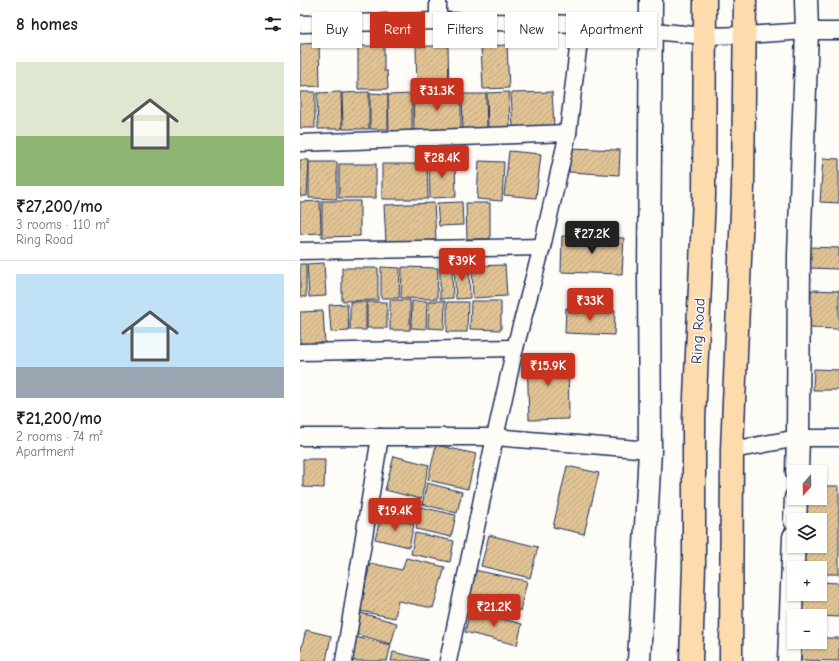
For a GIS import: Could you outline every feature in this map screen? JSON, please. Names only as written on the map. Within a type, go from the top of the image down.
[{"type":"highway","name":"Ring Road","points":[[691,661],[694,566],[694,420],[704,196],[705,0]]},
{"type":"highway","points":[[731,661],[732,450],[743,187],[745,0]]},
{"type":"street","points":[[438,0],[438,12]]},
{"type":"street","points":[[651,0],[651,12]]},
{"type":"street","points":[[797,465],[799,255],[806,0]]},
{"type":"street","points":[[300,24],[433,21]]},
{"type":"street","points":[[497,22],[566,24]]},
{"type":"street","points":[[657,32],[705,36],[745,36],[806,31],[839,31]]},
{"type":"street","points":[[448,661],[515,348],[542,247],[568,133],[578,48]]},
{"type":"street","points":[[639,661],[650,450],[649,278],[651,48]]},
{"type":"street","points":[[300,143],[568,133]]},
{"type":"street","points":[[300,251],[542,247]]},
{"type":"street","points":[[300,352],[515,348]]},
{"type":"street","points":[[344,661],[380,437]]},
{"type":"street","points":[[300,438],[495,437],[650,450]]},
{"type":"street","points":[[732,450],[798,438],[839,438]]},
{"type":"street","points":[[789,661],[793,553]]},
{"type":"building","points":[[312,43],[312,48],[319,48],[320,86],[300,87],[300,44]]},
{"type":"building","points":[[497,45],[505,45],[505,48],[507,48],[509,88],[483,89],[481,48],[497,48]]},
{"type":"building","points":[[362,46],[370,46],[370,48],[384,48],[384,71],[387,71],[388,89],[358,89],[358,48],[362,48]]},
{"type":"building","points":[[433,46],[433,48],[448,48],[449,90],[417,91],[416,48]]},
{"type":"building","points":[[300,92],[315,92],[315,128],[300,128]]},
{"type":"building","points":[[341,92],[342,129],[318,129],[317,93]]},
{"type":"building","points":[[369,92],[369,129],[343,129],[342,93]]},
{"type":"building","points":[[509,92],[510,128],[488,128],[487,93]]},
{"type":"building","points":[[552,92],[554,126],[513,128],[511,93]]},
{"type":"building","points":[[370,93],[388,94],[388,129],[370,129]]},
{"type":"building","points":[[461,93],[461,131],[414,132],[413,94]]},
{"type":"building","points":[[412,94],[412,132],[389,133],[388,95]]},
{"type":"building","points":[[462,94],[486,94],[487,131],[463,132]]},
{"type":"building","points":[[570,148],[620,150],[619,175],[569,172]]},
{"type":"building","points":[[509,151],[541,154],[536,198],[504,195]]},
{"type":"building","points":[[823,158],[839,159],[839,203],[820,202]]},
{"type":"building","points":[[300,160],[309,160],[307,196],[300,196]]},
{"type":"building","points":[[429,161],[455,161],[456,197],[430,198]]},
{"type":"building","points":[[479,161],[504,162],[502,201],[477,199]]},
{"type":"building","points":[[309,162],[337,162],[337,199],[309,198]]},
{"type":"building","points":[[339,164],[376,164],[376,198],[339,198]]},
{"type":"building","points":[[382,164],[427,164],[428,199],[382,199]]},
{"type":"building","points":[[320,201],[321,233],[300,234],[300,202]]},
{"type":"building","points":[[322,201],[360,201],[360,236],[322,237]]},
{"type":"building","points":[[462,202],[463,225],[439,226],[437,203]]},
{"type":"building","points":[[434,203],[436,240],[386,242],[384,205]]},
{"type":"building","points":[[466,203],[490,203],[490,239],[467,239]]},
{"type":"building","points":[[562,236],[624,238],[622,274],[561,272]]},
{"type":"building","points":[[809,247],[839,248],[839,269],[808,268]]},
{"type":"building","points":[[324,263],[326,296],[309,297],[307,264]]},
{"type":"building","points":[[300,264],[306,264],[306,297],[300,297]]},
{"type":"building","points":[[469,265],[470,298],[456,299],[454,266]]},
{"type":"building","points":[[505,265],[507,296],[473,298],[472,266]]},
{"type":"building","points":[[381,267],[400,268],[399,298],[381,298]]},
{"type":"building","points":[[402,267],[438,268],[437,299],[401,298]]},
{"type":"building","points":[[342,268],[378,268],[378,300],[342,301]]},
{"type":"building","points":[[440,269],[452,269],[453,298],[440,299]]},
{"type":"building","points":[[811,290],[839,291],[839,329],[810,328]]},
{"type":"building","points":[[390,300],[410,300],[410,330],[390,330]]},
{"type":"building","points":[[412,301],[427,301],[426,329],[411,328]]},
{"type":"building","points":[[429,301],[445,301],[444,329],[428,328]]},
{"type":"building","points":[[471,301],[501,301],[501,330],[470,329]]},
{"type":"building","points":[[350,302],[366,302],[366,330],[350,330]]},
{"type":"building","points":[[367,302],[387,302],[387,328],[367,328]]},
{"type":"building","points":[[447,302],[468,302],[467,332],[447,332]]},
{"type":"building","points":[[347,304],[349,331],[331,332],[329,305]]},
{"type":"building","points":[[566,308],[615,310],[614,335],[565,333]]},
{"type":"building","points":[[323,311],[325,344],[300,345],[300,312]]},
{"type":"building","points":[[568,355],[569,419],[529,420],[527,356]]},
{"type":"building","points":[[814,369],[839,370],[839,390],[813,390]]},
{"type":"building","points":[[436,445],[476,454],[468,489],[428,480]]},
{"type":"building","points":[[394,456],[429,465],[421,499],[385,490]]},
{"type":"building","points":[[303,459],[325,459],[324,488],[303,487]]},
{"type":"building","points":[[567,466],[599,473],[584,534],[553,527]]},
{"type":"building","points":[[427,483],[462,492],[457,513],[422,504]]},
{"type":"building","points":[[827,486],[839,486],[839,574],[827,574],[827,561],[804,561],[804,553],[827,553],[827,513],[804,513],[804,505],[827,505]]},
{"type":"building","points":[[421,507],[456,515],[451,537],[416,529]]},
{"type":"building","points":[[381,516],[414,524],[409,547],[375,539]]},
{"type":"building","points":[[415,533],[454,541],[450,562],[411,554]]},
{"type":"building","points":[[489,535],[538,547],[530,578],[481,566]]},
{"type":"building","points":[[406,558],[445,567],[433,608],[398,601],[395,618],[360,611],[370,563],[402,570]]},
{"type":"building","points":[[474,570],[527,581],[520,611],[467,600]]},
{"type":"building","points":[[827,582],[839,583],[839,617],[827,616],[827,609],[798,609],[799,601],[827,601]]},
{"type":"building","points":[[470,611],[522,624],[517,645],[465,632]]},
{"type":"building","points":[[361,613],[397,623],[391,644],[355,634]]},
{"type":"building","points":[[306,630],[331,636],[326,661],[300,661],[300,654]]},
{"type":"building","points":[[355,637],[391,645],[387,661],[349,660]]},
{"type":"building","points":[[827,638],[839,638],[839,661],[801,660],[801,649],[827,649]]},
{"type":"building","points":[[393,652],[428,660],[428,661],[391,661]]}]
